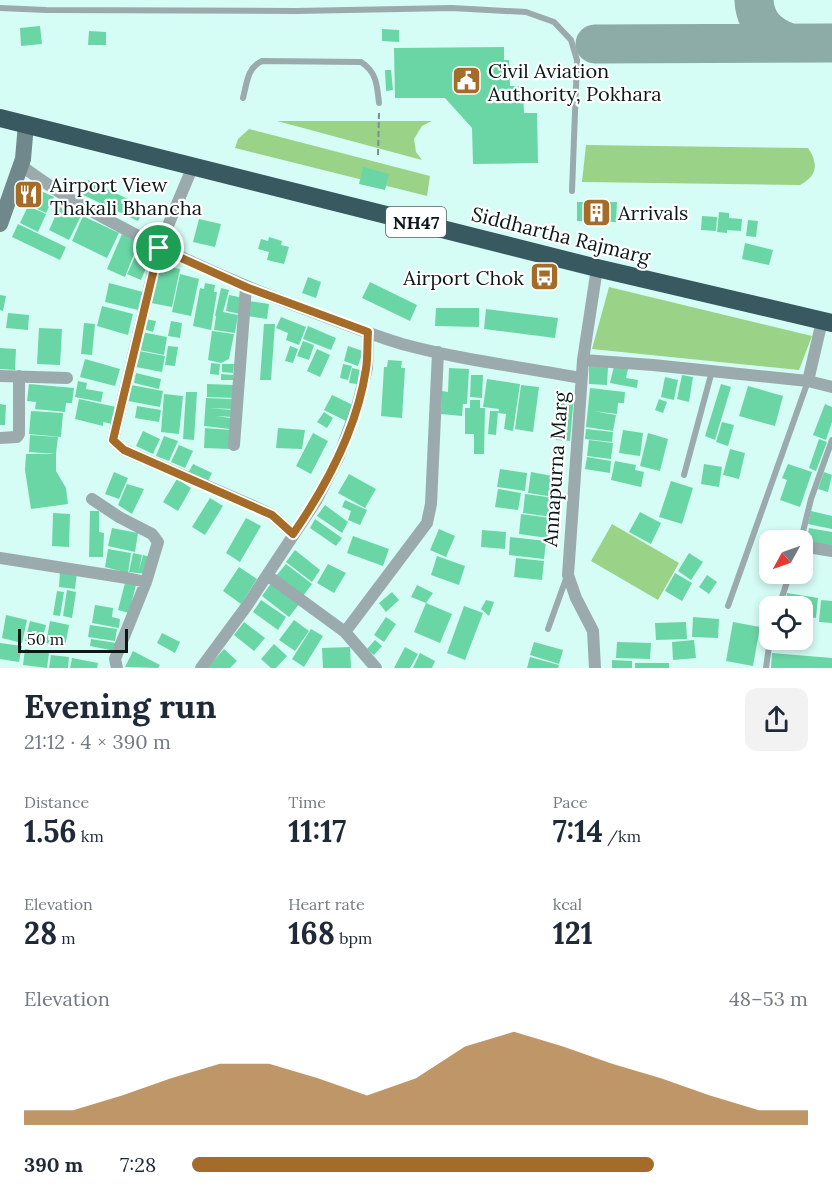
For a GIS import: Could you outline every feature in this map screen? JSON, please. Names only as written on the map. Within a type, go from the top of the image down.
[{"type":"highway","name":"Siddhartha Rajmarg","points":[[0,118],[597,268],[827,322]]},
{"type":"main road","points":[[0,224],[23,159],[26,124]]},
{"type":"street","points":[[20,165],[80,205],[143,237],[159,248],[246,287],[368,332],[438,352],[581,378]]},
{"type":"street","points":[[193,166],[159,248],[113,440],[124,450],[272,515],[293,534]]},
{"type":"street","name":"Annapurna Marg","points":[[595,668],[593,631],[576,598],[568,575],[581,378],[597,268]]},
{"type":"street","points":[[234,445],[246,287]]},
{"type":"street","points":[[808,381],[827,322]]},
{"type":"street","points":[[201,668],[316,501],[339,456],[357,407],[367,368],[368,332]]},
{"type":"street","points":[[345,632],[427,523],[431,504],[438,352]]},
{"type":"street","points":[[583,360],[808,381],[832,387]]},
{"type":"street","points":[[0,376],[67,378]]},
{"type":"street","points":[[0,438],[16,437],[18,434],[19,376]]},
{"type":"street","points":[[92,499],[119,517],[153,534],[158,542],[146,582],[115,659],[117,668]]},
{"type":"street","points":[[813,548],[832,551]]},
{"type":"street","points":[[0,558],[146,582]]},
{"type":"street","points":[[267,575],[345,632],[376,668]]},
{"type":"lane","points":[[0,8],[296,11],[452,8],[526,12],[554,22],[571,40],[577,60],[572,191]]},
{"type":"lane","points":[[243,98],[249,71],[262,61],[361,62],[371,69],[377,85],[379,103]]},
{"type":"lane","points":[[684,475],[712,371]]},
{"type":"lane","points":[[728,606],[808,381]]},
{"type":"lane","points":[[803,530],[811,499],[832,440]]},
{"type":"lane","points":[[548,629],[568,575]]},
{"type":"lane","points":[[766,668],[768,650]]},
{"type":"path","points":[[378,155],[379,103]]},
{"type":"green space","points":[[277,121],[432,121],[422,126],[414,139],[416,152],[422,160]]},
{"type":"green space","points":[[249,129],[430,176],[427,196],[235,148],[238,139]]},
{"type":"green space","points":[[586,145],[808,148],[815,164],[813,174],[800,185],[582,182]]},
{"type":"green space","points":[[609,287],[812,336],[799,370],[592,349]]},
{"type":"green space","points":[[612,524],[679,563],[658,600],[591,561]]},
{"type":"building","points":[[40,26],[42,44],[21,46],[20,28]]},
{"type":"building","points":[[382,29],[399,30],[399,42],[382,41]]},
{"type":"building","points":[[89,31],[106,32],[106,45],[88,45]]},
{"type":"building","points":[[504,47],[504,60],[509,60],[510,86],[523,86],[524,113],[537,113],[538,163],[473,164],[472,128],[445,98],[395,98],[394,48]]},
{"type":"building","points":[[385,70],[391,70],[393,90],[386,91]]},
{"type":"building","points":[[363,167],[389,174],[385,190],[359,184]]},
{"type":"building","points":[[88,180],[145,207],[138,221],[81,194]]},
{"type":"building","points":[[24,183],[54,197],[46,213],[17,199]]},
{"type":"building","name":"Arrivals","points":[[577,202],[617,202],[616,222],[577,221]]},
{"type":"building","points":[[28,206],[46,214],[38,232],[20,223]]},
{"type":"building","points":[[60,206],[81,216],[69,240],[49,230]]},
{"type":"building","points":[[719,212],[729,213],[729,218],[742,219],[741,231],[717,232]]},
{"type":"building","points":[[83,216],[119,233],[107,258],[72,241]]},
{"type":"building","points":[[702,216],[717,217],[716,231],[701,230]]},
{"type":"building","points":[[199,219],[221,224],[215,247],[193,242]]},
{"type":"building","points":[[748,220],[758,221],[756,237],[746,236]]},
{"type":"building","points":[[18,224],[66,247],[60,260],[12,237]]},
{"type":"building","points":[[122,234],[139,241],[125,277],[107,269]]},
{"type":"building","points":[[269,237],[282,241],[281,245],[289,247],[284,264],[267,260],[269,252],[258,249],[261,239],[268,241]]},
{"type":"building","points":[[142,241],[155,246],[150,259],[137,253]]},
{"type":"building","points":[[745,243],[773,250],[769,265],[742,259]]},
{"type":"building","points":[[136,255],[149,261],[141,280],[127,274]]},
{"type":"building","points":[[159,265],[180,269],[172,307],[151,303]]},
{"type":"building","points":[[180,274],[199,279],[191,316],[172,312]]},
{"type":"building","points":[[308,277],[321,282],[316,298],[302,293]]},
{"type":"building","points":[[370,282],[417,305],[410,321],[362,298]]},
{"type":"building","points":[[109,283],[143,292],[138,310],[105,302]]},
{"type":"building","points":[[205,283],[215,285],[214,292],[217,292],[211,330],[193,326],[200,288],[204,289]]},
{"type":"building","points":[[221,288],[229,290],[223,312],[238,315],[235,333],[214,330]]},
{"type":"building","points":[[0,295],[6,296],[3,311],[0,310]]},
{"type":"building","points":[[229,295],[244,298],[240,314],[226,311]]},
{"type":"building","points":[[249,301],[269,304],[267,319],[247,316]]},
{"type":"building","points":[[102,306],[133,314],[128,335],[97,326]]},
{"type":"building","points":[[436,308],[479,308],[479,327],[435,326]]},
{"type":"building","points":[[486,309],[558,318],[555,338],[484,329]]},
{"type":"building","points":[[8,313],[29,315],[28,330],[6,328]]},
{"type":"building","points":[[281,317],[306,327],[299,345],[286,340],[288,333],[276,328]]},
{"type":"building","points":[[145,319],[156,321],[153,332],[143,329]]},
{"type":"building","points":[[171,321],[182,323],[180,338],[168,336]]},
{"type":"building","points":[[84,323],[95,324],[92,355],[81,354]]},
{"type":"building","points":[[264,324],[275,324],[271,380],[260,380]]},
{"type":"building","points":[[308,326],[336,338],[331,350],[303,339]]},
{"type":"building","points":[[39,328],[62,329],[60,365],[37,364]]},
{"type":"building","points":[[212,331],[234,334],[229,359],[221,363],[208,360]]},
{"type":"building","points":[[142,332],[167,337],[164,355],[139,350]]},
{"type":"building","points":[[303,341],[314,345],[309,360],[297,356]]},
{"type":"building","points":[[168,346],[178,347],[175,366],[165,365]]},
{"type":"building","points":[[290,346],[298,349],[293,363],[285,361]]},
{"type":"building","points":[[348,346],[363,351],[358,366],[344,361]]},
{"type":"building","points":[[0,348],[16,349],[15,370],[0,369]]},
{"type":"building","points":[[317,349],[330,355],[320,377],[307,371]]},
{"type":"building","points":[[139,351],[165,356],[162,372],[136,367]]},
{"type":"building","points":[[85,359],[120,369],[115,386],[80,377]]},
{"type":"building","points":[[388,360],[402,361],[401,368],[405,368],[402,418],[381,416],[384,367],[387,367]]},
{"type":"building","points":[[211,363],[220,364],[219,375],[210,374]]},
{"type":"building","points":[[222,364],[234,364],[233,373],[222,372]]},
{"type":"building","points":[[343,364],[352,366],[348,380],[340,378]]},
{"type":"building","points":[[589,366],[608,367],[607,385],[589,384]]},
{"type":"building","points":[[614,366],[628,369],[626,378],[638,380],[637,388],[610,383]]},
{"type":"building","points":[[352,368],[360,370],[357,384],[349,383]]},
{"type":"building","points":[[449,368],[469,369],[467,404],[463,404],[462,416],[441,414],[442,391],[448,392]]},
{"type":"building","points":[[136,373],[161,379],[159,389],[134,383]]},
{"type":"building","points":[[221,374],[233,375],[233,380],[221,380]]},
{"type":"building","points":[[471,375],[483,375],[482,398],[470,397]]},
{"type":"building","points":[[682,375],[693,377],[689,402],[677,399]]},
{"type":"building","points":[[665,377],[678,380],[674,400],[661,397]]},
{"type":"building","points":[[487,379],[520,384],[513,431],[504,429],[506,414],[498,413],[499,409],[483,407]]},
{"type":"building","points":[[78,381],[87,383],[86,389],[103,392],[101,402],[75,397]]},
{"type":"building","points":[[29,384],[74,388],[72,403],[66,403],[65,412],[35,409],[36,402],[27,401]]},
{"type":"building","points":[[207,384],[233,385],[233,398],[207,397]]},
{"type":"building","points":[[721,384],[731,387],[715,440],[705,436]]},
{"type":"building","points":[[131,385],[163,391],[160,407],[128,401]]},
{"type":"building","points":[[521,385],[539,387],[533,432],[515,429]]},
{"type":"building","points":[[748,386],[783,396],[775,426],[739,416]]},
{"type":"building","points":[[590,388],[625,392],[624,403],[618,403],[617,414],[593,411],[616,415],[613,431],[586,427]]},
{"type":"building","points":[[186,392],[197,392],[194,440],[183,439]]},
{"type":"building","points":[[164,394],[183,396],[179,434],[161,432]]},
{"type":"building","points":[[332,395],[353,405],[346,421],[324,410]]},
{"type":"building","points":[[559,395],[574,396],[570,441],[556,440]]},
{"type":"building","points":[[206,398],[232,399],[232,409],[208,408],[232,410],[232,417],[216,416],[231,418],[230,429],[204,426]]},
{"type":"building","points":[[79,399],[116,407],[112,424],[103,422],[103,426],[75,419]]},
{"type":"building","points":[[659,399],[667,402],[663,413],[655,410]]},
{"type":"building","points":[[470,400],[480,400],[480,408],[485,408],[484,454],[474,454],[474,434],[465,434],[465,408],[470,408]]},
{"type":"building","points":[[0,404],[6,405],[5,425],[0,425]]},
{"type":"building","points":[[825,404],[832,407],[832,422],[826,440],[813,435]]},
{"type":"building","points":[[137,406],[161,410],[159,422],[135,418]]},
{"type":"building","points":[[31,411],[63,413],[61,437],[29,434]]},
{"type":"building","points":[[490,411],[498,411],[496,435],[488,434]]},
{"type":"building","points":[[324,412],[333,418],[327,428],[317,422]]},
{"type":"building","points":[[722,422],[734,425],[728,446],[716,442]]},
{"type":"building","points":[[205,428],[231,430],[230,449],[204,448]]},
{"type":"building","points":[[278,428],[305,430],[302,449],[276,448]]},
{"type":"building","points":[[586,429],[613,432],[612,442],[585,439]]},
{"type":"building","points":[[623,430],[643,433],[640,456],[619,453]]},
{"type":"building","points":[[143,431],[160,439],[153,454],[136,446]]},
{"type":"building","points":[[313,433],[328,441],[311,474],[296,466]]},
{"type":"building","points":[[648,433],[668,439],[660,471],[640,466]]},
{"type":"building","points":[[30,435],[58,437],[56,454],[29,452]]},
{"type":"building","points":[[164,436],[178,441],[169,461],[156,456]]},
{"type":"building","points":[[819,439],[827,442],[816,471],[809,468]]},
{"type":"building","points":[[589,440],[613,443],[611,459],[587,456]]},
{"type":"building","points":[[179,445],[193,451],[185,468],[171,462]]},
{"type":"building","points":[[730,449],[745,453],[739,479],[723,475]]},
{"type":"building","points":[[26,454],[56,454],[56,471],[66,488],[68,504],[31,509],[25,470]]},
{"type":"building","points":[[587,457],[611,461],[610,473],[585,469]]},
{"type":"building","points":[[615,461],[636,465],[635,470],[644,472],[641,487],[611,480]]},
{"type":"building","points":[[193,464],[212,473],[206,485],[187,475]]},
{"type":"building","points":[[704,464],[722,467],[719,487],[701,484]]},
{"type":"building","points":[[788,464],[812,472],[800,507],[780,500],[787,480],[782,478]]},
{"type":"building","points":[[500,469],[527,473],[525,491],[497,487]]},
{"type":"building","points":[[114,472],[128,478],[119,499],[105,494]]},
{"type":"building","points":[[531,472],[558,477],[554,497],[528,493]]},
{"type":"building","points":[[824,472],[832,475],[828,492],[818,489]]},
{"type":"building","points":[[349,474],[376,489],[365,508],[338,493]]},
{"type":"building","points":[[177,479],[191,488],[178,511],[163,502]]},
{"type":"building","points":[[671,481],[693,488],[682,524],[659,517]]},
{"type":"building","points":[[127,484],[144,489],[132,514],[118,505]]},
{"type":"building","points":[[498,489],[521,493],[518,510],[495,507]]},
{"type":"building","points":[[525,494],[555,498],[552,517],[523,513]]},
{"type":"building","points":[[210,498],[223,506],[205,535],[192,527]]},
{"type":"building","points":[[345,500],[367,510],[360,525],[348,520],[351,511],[342,507]]},
{"type":"building","points":[[325,505],[348,522],[342,533],[317,516]]},
{"type":"building","points":[[90,511],[99,511],[99,532],[104,533],[103,557],[89,557]]},
{"type":"building","points":[[811,511],[832,516],[832,529],[808,524]]},
{"type":"building","points":[[640,512],[661,523],[651,544],[629,532]]},
{"type":"building","points":[[53,513],[70,514],[69,547],[52,546]]},
{"type":"building","points":[[521,514],[551,518],[548,538],[519,534]]},
{"type":"building","points":[[246,518],[261,526],[240,562],[226,553]]},
{"type":"building","points":[[315,519],[342,538],[336,546],[310,528]]},
{"type":"building","points":[[112,528],[138,533],[135,552],[108,546]]},
{"type":"building","points":[[809,528],[832,532],[832,548],[813,545],[813,530],[809,530]]},
{"type":"building","points":[[439,529],[455,536],[446,557],[430,550]]},
{"type":"building","points":[[482,530],[506,532],[505,549],[481,547]]},
{"type":"building","points":[[353,536],[389,549],[383,566],[347,553]]},
{"type":"building","points":[[510,537],[546,541],[544,559],[509,555]]},
{"type":"building","points":[[108,549],[131,553],[128,573],[105,567]]},
{"type":"building","points":[[295,550],[320,570],[312,582],[286,562]]},
{"type":"building","points":[[133,553],[142,555],[139,570],[143,555],[150,557],[146,574],[129,572]]},
{"type":"building","points":[[689,553],[703,562],[691,580],[678,571]]},
{"type":"building","points":[[437,556],[465,566],[459,585],[431,575]]},
{"type":"building","points":[[516,558],[544,561],[542,580],[514,577]]},
{"type":"building","points":[[286,564],[312,584],[303,596],[276,576]]},
{"type":"building","points":[[328,564],[346,573],[334,593],[317,583]]},
{"type":"building","points":[[239,567],[257,579],[241,604],[223,591]]},
{"type":"building","points":[[60,570],[77,572],[75,589],[59,587]]},
{"type":"building","points":[[675,573],[692,583],[682,601],[665,591]]},
{"type":"building","points":[[707,575],[717,582],[709,594],[699,587]]},
{"type":"building","points":[[272,582],[300,603],[289,617],[262,596]]},
{"type":"building","points":[[125,583],[136,585],[129,613],[118,610]]},
{"type":"building","points":[[417,585],[433,593],[426,603],[411,597]]},
{"type":"building","points":[[67,590],[76,592],[72,618],[63,616]]},
{"type":"building","points":[[57,591],[64,592],[60,616],[53,615]]},
{"type":"building","points":[[392,592],[399,600],[386,612],[379,603]]},
{"type":"building","points":[[787,593],[806,596],[787,596]]},
{"type":"building","points":[[813,597],[818,598],[816,618],[813,618]]},
{"type":"building","points":[[261,600],[286,617],[278,630],[253,612]]},
{"type":"building","points":[[486,600],[494,602],[489,616],[481,609]]},
{"type":"building","points":[[821,600],[832,601],[832,623],[819,622]]},
{"type":"building","points":[[426,603],[452,614],[440,643],[414,632]]},
{"type":"building","points":[[95,605],[113,608],[112,617],[120,619],[119,628],[92,623]]},
{"type":"building","points":[[464,606],[483,613],[465,660],[447,653]]},
{"type":"building","points":[[6,615],[27,620],[22,643],[2,638]]},
{"type":"building","points":[[386,617],[396,624],[384,642],[374,635]]},
{"type":"building","points":[[693,617],[719,619],[718,638],[692,637]]},
{"type":"building","points":[[294,620],[309,631],[295,651],[279,640]]},
{"type":"building","points":[[30,621],[46,625],[41,645],[25,641]]},
{"type":"building","points":[[50,621],[69,625],[65,647],[46,643]]},
{"type":"building","points":[[244,622],[265,638],[254,651],[234,635]]},
{"type":"building","points":[[686,622],[687,639],[656,640],[655,623]]},
{"type":"building","points":[[733,622],[759,627],[753,666],[726,661]]},
{"type":"building","points":[[90,625],[117,629],[115,641],[88,637]]},
{"type":"building","points":[[311,629],[323,636],[304,667],[292,659]]},
{"type":"building","points":[[162,633],[180,642],[175,653],[157,643]]},
{"type":"building","points":[[91,639],[116,643],[115,651],[90,646]]},
{"type":"building","points":[[375,640],[382,646],[374,655],[367,649]]},
{"type":"building","points":[[694,640],[696,658],[673,660],[672,642]]},
{"type":"building","points":[[534,642],[563,650],[559,664],[530,655]]},
{"type":"building","points":[[617,642],[651,643],[650,659],[616,658]]},
{"type":"building","points":[[0,643],[22,646],[19,662],[0,659]]},
{"type":"building","points":[[274,644],[287,656],[276,668],[271,668],[261,659]]},
{"type":"building","points":[[350,647],[351,668],[323,668],[322,648]]},
{"type":"building","points":[[405,647],[418,654],[410,668],[394,668]]},
{"type":"building","points":[[25,649],[49,653],[47,668],[23,665]]},
{"type":"building","points":[[224,649],[237,661],[230,668],[207,668]]},
{"type":"building","points":[[133,651],[160,665],[158,668],[125,667]]},
{"type":"building","points":[[420,653],[435,661],[432,668],[413,668]]},
{"type":"building","points":[[772,653],[832,658],[832,668],[771,668]]},
{"type":"building","points":[[51,655],[69,657],[68,668],[49,668]]},
{"type":"building","points":[[530,657],[559,665],[558,668],[527,668]]},
{"type":"building","points":[[72,658],[98,663],[97,668],[70,668]]},
{"type":"building","points":[[612,660],[632,661],[632,668],[612,668]]},
{"type":"building","points":[[635,663],[669,663],[669,668],[635,668]]},
{"type":"taxiway","points":[[754,0],[757,15],[764,28],[790,43]]},
{"type":"taxiway","points":[[595,44],[832,43]]},
{"type":"place","name":"Civil Aviation Authority, Pokhara","points":[[467,81]]},
{"type":"place","name":"Airport View Thakali Bhancha","points":[[29,195]]},
{"type":"place","name":"Arrivals","points":[[597,212]]},
{"type":"place","name":"Airport Chok","points":[[545,277]]},
{"type":"route","points":[[159,248],[246,287],[368,332],[367,368],[357,407],[339,456],[316,501],[293,534],[272,515],[124,450],[113,440],[159,248]]}]
